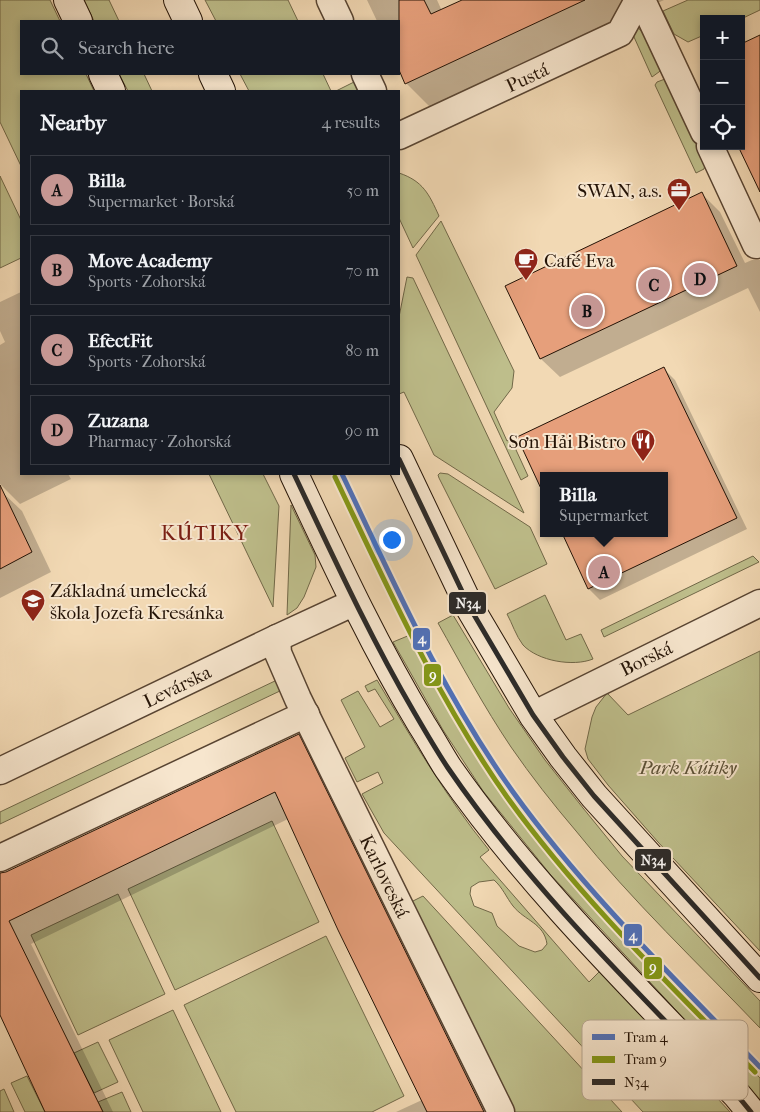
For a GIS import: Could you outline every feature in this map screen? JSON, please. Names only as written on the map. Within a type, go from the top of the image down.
[{"type":"main road","points":[[68,0],[78,20]]},
{"type":"main road","points":[[178,0],[188,20]]},
{"type":"main road","points":[[103,75],[111,90]]},
{"type":"main road","points":[[214,75],[221,90]]},
{"type":"main road","points":[[400,461],[470,608],[533,715],[562,757],[594,796],[760,978]]},
{"type":"main road","points":[[294,475],[355,602],[396,682],[448,767],[512,852],[583,932],[666,1020]]},
{"type":"main road","points":[[740,1100],[751,1112]]},
{"type":"street","points":[[330,0],[340,20]]},
{"type":"street","name":"Pustá","points":[[400,136],[620,34],[638,0]]},
{"type":"street","points":[[642,0],[700,123]]},
{"type":"street","points":[[366,75],[373,90]]},
{"type":"street","points":[[712,150],[756,245]]},
{"type":"street","name":"Levárska","points":[[0,771],[355,602]]},
{"type":"street","name":"Borská","points":[[533,715],[760,603]]},
{"type":"street","name":"Karloveská","points":[[277,638],[278,652],[306,714],[501,1112]]},
{"type":"street","points":[[0,858],[306,714]]},
{"type":"green space","points":[[0,0],[50,0],[60,20],[20,20],[20,75],[86,75],[94,90],[20,90],[20,164],[0,122]]},
{"type":"green space","points":[[84,0],[109,0],[119,20],[94,20]]},
{"type":"green space","points":[[205,0],[288,0],[298,20],[215,20]]},
{"type":"green space","points":[[688,0],[760,0],[760,10],[745,17],[745,15],[700,15],[700,37],[688,42],[674,34],[663,11]]},
{"type":"green space","points":[[637,27],[645,34],[663,69],[652,77],[634,37],[632,29]]},
{"type":"green space","points":[[120,75],[144,75],[152,90],[127,90]]},
{"type":"green space","points":[[241,75],[323,75],[331,90],[248,90]]},
{"type":"green space","points":[[360,79],[364,90],[338,90]]},
{"type":"green space","points":[[665,79],[668,81],[706,160],[704,169],[696,173],[655,85],[657,82]]},
{"type":"green space","points":[[400,173],[420,184],[432,201],[439,216],[413,248],[400,220]]},
{"type":"green space","points":[[0,176],[20,218],[20,258],[0,268]]},
{"type":"green space","points":[[441,221],[514,371],[512,388],[494,412],[507,441],[511,439],[528,476],[521,480],[416,255]]},
{"type":"green space","points":[[407,277],[413,278],[524,513],[434,455],[404,392],[400,394],[400,312]]},
{"type":"green space","points":[[440,473],[448,474],[530,527],[547,564],[495,589],[439,478],[438,475]]},
{"type":"green space","points":[[209,475],[264,475],[279,506],[273,607]]},
{"type":"green space","points":[[291,505],[315,555],[316,567],[304,597],[297,608],[287,615]]},
{"type":"green space","points":[[753,556],[759,562],[604,637],[601,630]]},
{"type":"green space","points":[[545,595],[566,640],[581,634],[593,659],[566,662],[546,659],[529,651],[523,645],[507,614]]},
{"type":"green space","points":[[453,615],[509,708],[545,760],[583,808],[622,856],[760,1001],[760,1028],[619,882],[526,769],[491,717],[438,623]]},
{"type":"green space","points":[[410,635],[480,755],[528,824],[598,907],[705,1020],[685,1020],[550,874],[483,791],[443,730],[393,642]]},
{"type":"green space","name":"Park Kútiky","points":[[760,651],[760,951],[658,842],[608,785],[588,759],[585,749],[592,717],[596,707],[607,693],[628,715]]},
{"type":"green space","points":[[277,680],[282,690],[0,824],[0,812]]},
{"type":"green space","points":[[377,680],[416,746],[473,830],[489,850],[480,857],[589,982],[600,971],[645,1020],[582,1020],[582,1046],[384,833],[362,794],[383,783],[378,772],[357,782],[345,758],[365,747],[341,700],[358,691],[380,727],[394,719],[375,689],[368,692],[365,686]],"holes":[[[494,880],[513,906],[542,931],[547,944],[542,950],[535,952],[519,946],[497,926],[492,913],[474,906],[470,894],[471,887],[479,882]]]},
{"type":"green space","points":[[272,821],[319,922],[175,990],[128,889]]},
{"type":"green space","points":[[118,894],[165,994],[78,1035],[31,935]]},
{"type":"green space","points":[[423,896],[582,1069],[582,1100],[611,1100],[622,1112],[514,1112],[411,902]]},
{"type":"green space","points":[[326,936],[404,1096],[372,1112],[236,1112],[184,1005]]},
{"type":"green space","points":[[173,1010],[221,1112],[143,1112],[109,1040]]},
{"type":"green space","points":[[98,1042],[118,1082],[94,1093],[74,1053]]},
{"type":"green space","points":[[748,1065],[760,1078],[760,1101],[748,1088]]},
{"type":"green space","points":[[27,1076],[45,1112],[25,1112],[11,1083]]},
{"type":"green space","points":[[4,1089],[14,1112],[0,1112],[0,1091]]},
{"type":"green space","points":[[122,1092],[131,1112],[103,1112],[98,1102]]},
{"type":"green space","points":[[632,1100],[719,1100],[730,1112],[643,1112]]},
{"type":"building","points":[[399,0],[424,0],[431,14],[462,0],[585,0],[405,84],[400,72]]},
{"type":"building","points":[[760,35],[760,192],[740,150],[745,150],[745,42]]},
{"type":"building","points":[[702,192],[737,266],[540,359],[505,286]]},
{"type":"building","points":[[664,367],[737,518],[588,589],[564,537],[668,537],[668,472],[540,472],[540,486],[517,437]]},
{"type":"building","points":[[0,485],[32,552],[0,569]]},
{"type":"building","points":[[299,734],[484,1112],[427,1112],[338,930],[275,792],[9,921],[103,1112],[45,1112],[0,1015],[0,873],[6,872]]},
{"type":"tram line","name":"4","points":[[342,475],[400,597],[442,677],[488,755],[513,792],[600,900],[714,1020]]},
{"type":"tram line","name":"9","points":[[335,477],[414,641],[458,721],[507,797],[594,905],[704,1020]]},
{"type":"tram line","name":"4","points":[[748,1055],[760,1067]]},
{"type":"tram line","name":"9","points":[[748,1065],[755,1072]]},
{"type":"transit line","name":"N34","points":[[400,461],[470,608],[533,715],[594,796],[760,978]]},
{"type":"transit line","name":"N34","points":[[294,475],[351,594],[397,683],[448,768],[480,812],[549,897],[665,1020]]},
{"type":"transit line","name":"N34","points":[[741,1100],[751,1112]]},
{"type":"place","name":"SWAN, a.s.","points":[[679,211]]},
{"type":"place","name":"Zuzana","points":[[700,279]]},
{"type":"place","name":"Café Eva","points":[[526,281]]},
{"type":"place","name":"EfectFit","points":[[654,285]]},
{"type":"place","name":"Move Academy","points":[[587,311]]},
{"type":"place","name":"Sơn Hải Bistro","points":[[643,462]]},
{"type":"place","name":"Billa","points":[[604,572]]},
{"type":"place","name":"Základná umelecká škola Jozefa Kresánka","points":[[33,622]]},
{"type":"district","name":"KÚTIKY","points":[[205,533]]}]
